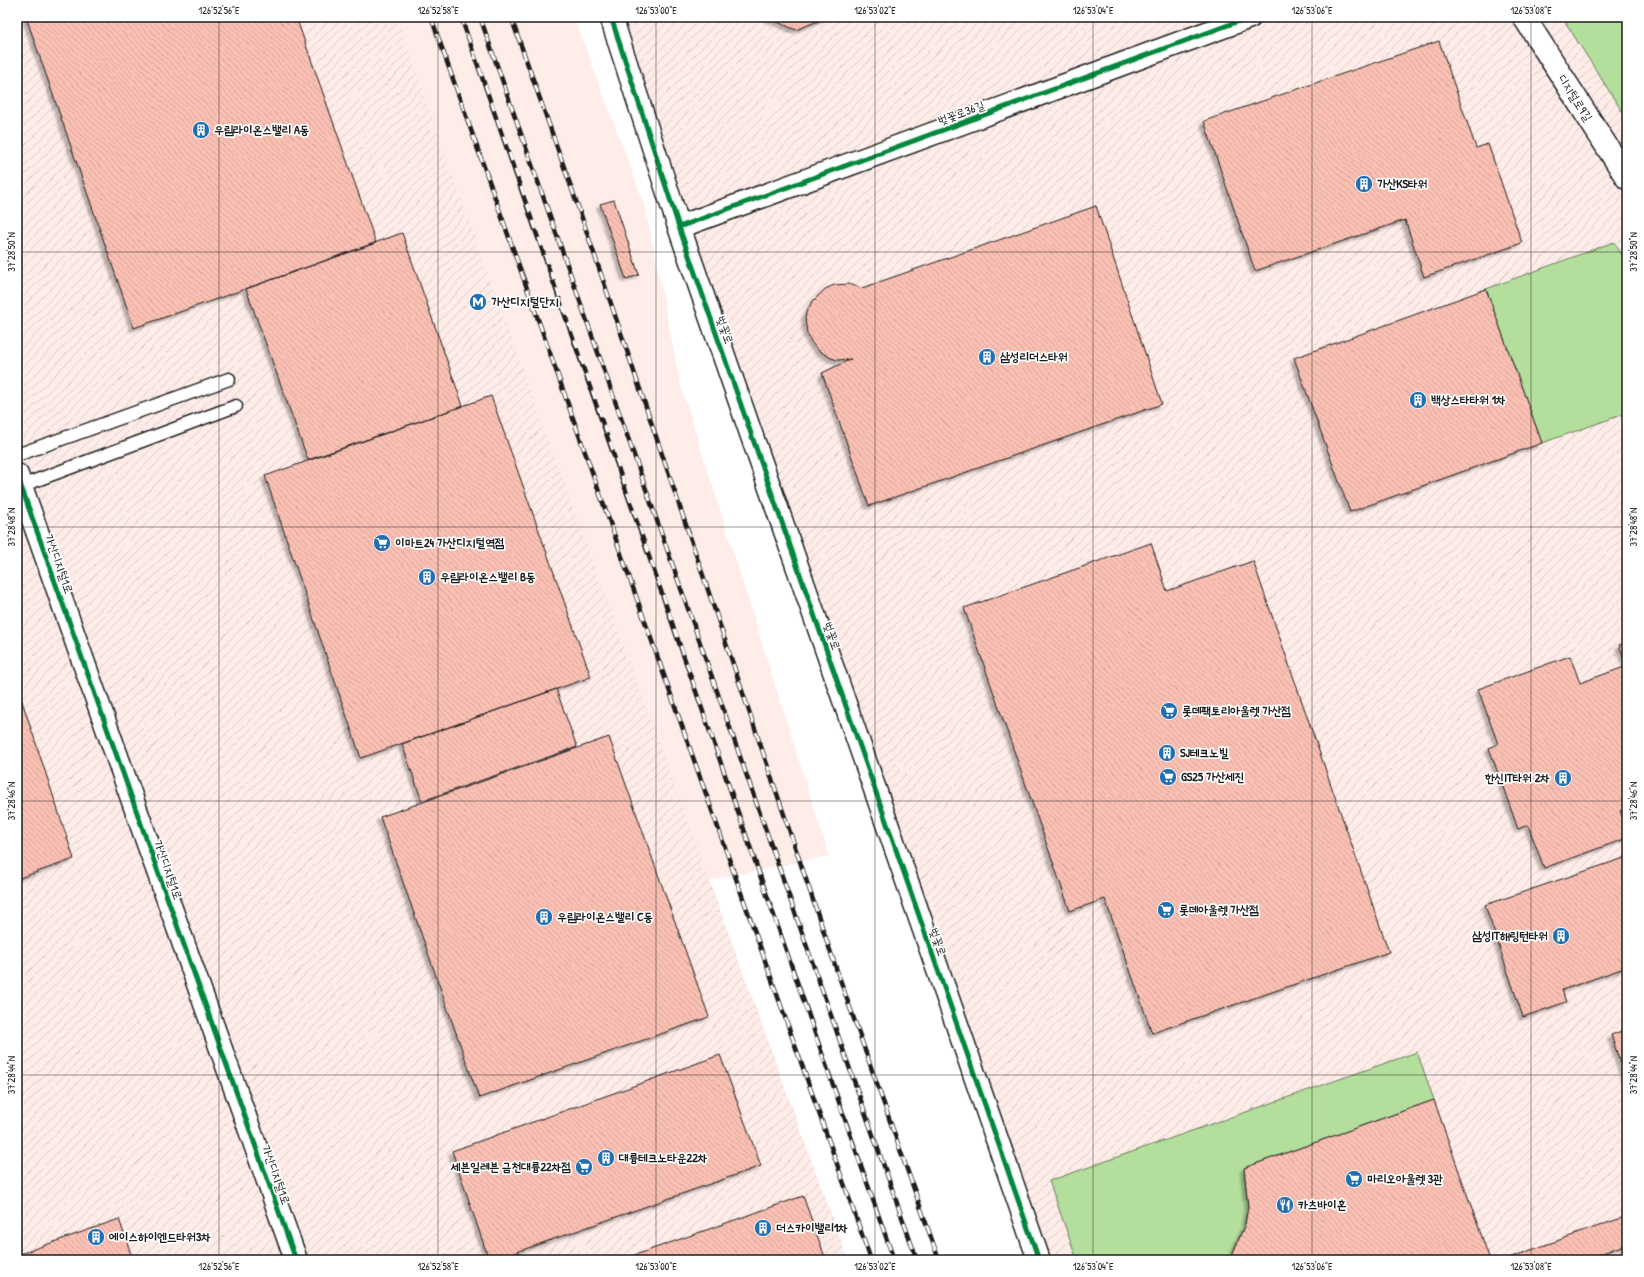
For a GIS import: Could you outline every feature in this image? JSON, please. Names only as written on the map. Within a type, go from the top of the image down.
[{"type":"street","name":"벚꽃로","points":[[610,17],[679,227],[1039,1260]]},
{"type":"street","name":"벚꽃로36길","points":[[679,227],[1250,17]]},
{"type":"street","name":"디지털로9길","points":[[1524,17],[1627,178]]},
{"type":"street","name":"가산디지털1로","points":[[18,483],[296,1260]]},
{"type":"lane","points":[[17,455],[229,379]]},
{"type":"lane","points":[[18,483],[236,406]]},
{"type":"shaded area","points":[[17,17],[397,17],[483,262],[848,1260],[17,1260]]},
{"type":"shaded area","points":[[364,17],[574,17],[645,206],[680,383],[829,856],[691,884]]},
{"type":"shaded area","points":[[620,17],[1627,17],[1627,1260],[1043,1260],[699,257]]},
{"type":"green space","points":[[1562,17],[1627,17],[1627,119]]},
{"type":"green space","points":[[1614,242],[1627,263],[1627,413],[1542,443],[1486,289]]},
{"type":"green space","points":[[1417,1052],[1434,1100],[1244,1168],[1248,1207],[1245,1224],[1230,1260],[1077,1260],[1049,1181]]},
{"type":"building","name":"우림라이온스밸리 A동","points":[[26,17],[296,17],[376,243],[134,328]]},
{"type":"building","points":[[766,17],[828,17],[796,30]]},
{"type":"building","name":"가산KS타워","points":[[1439,41],[1476,148],[1488,144],[1522,243],[1424,277],[1405,220],[1255,271],[1204,121]]},
{"type":"building","points":[[614,200],[639,275],[626,279],[600,204]]},
{"type":"building","name":"삼성리더스타워","points":[[1096,206],[1162,404],[869,506],[822,373],[851,359],[838,360],[831,358],[818,350],[811,342],[807,333],[805,319],[806,313],[812,302],[825,289],[834,285],[849,284],[862,288]]},
{"type":"building","points":[[402,233],[463,406],[308,460],[246,289]]},
{"type":"building","name":"백상스타타워 1차","points":[[1486,289],[1542,443],[1350,512],[1294,358]]},
{"type":"building","name":"우림라이온스밸리 B동","points":[[491,396],[591,677],[361,758],[265,476]]},
{"type":"building","name":"SJ테크노빌","points":[[1151,543],[1167,591],[1253,561],[1389,952],[1152,1033],[1105,899],[1070,911],[964,608]]},
{"type":"building","points":[[1627,642],[1627,666],[1619,645]]},
{"type":"building","name":"한신IT타워 2차","points":[[1570,656],[1580,683],[1627,666],[1627,808],[1620,811],[1627,829],[1627,838],[1544,868],[1528,825],[1518,829],[1489,748],[1498,744],[1478,689]]},
{"type":"building","points":[[17,686],[74,859],[17,879]]},
{"type":"building","points":[[556,689],[577,747],[422,801],[402,744]]},
{"type":"building","name":"우림라이온스밸리 C동","points":[[609,737],[709,1017],[479,1098],[380,817]]},
{"type":"building","name":"삼성IT해링턴타워","points":[[1627,857],[1627,967],[1562,990],[1566,1002],[1523,1017],[1485,905]]},
{"type":"building","points":[[1627,1029],[1627,1083],[1611,1035]]},
{"type":"building","name":"대륭테크노타운22차","points":[[720,1055],[761,1166],[494,1260],[489,1260],[452,1151]]},
{"type":"building","name":"마리오아울렛 3관","points":[[1434,1100],[1490,1260],[1230,1260],[1245,1224],[1248,1207],[1244,1168]]},
{"type":"building","name":"더스카이밸리1차","points":[[803,1196],[826,1260],[621,1260]]},
{"type":"building","points":[[1627,1216],[1627,1244],[1584,1260],[1503,1260]]},
{"type":"building","name":"에이스하이엔드타워3차","points":[[119,1219],[133,1260],[17,1260],[17,1255]]},
{"type":"railway","points":[[431,17],[871,1260]]},
{"type":"railway","points":[[461,17],[894,1260]]},
{"type":"railway","points":[[480,17],[917,1260]]},
{"type":"railway","points":[[511,17],[581,215],[836,968],[939,1260]]},
{"type":"cycle path","points":[[611,17],[679,227],[1039,1260]]},
{"type":"cycle path","points":[[679,227],[1250,17]]},
{"type":"cycle path","points":[[17,475],[296,1260]]},
{"type":"place","name":"우림라이온스밸리 A동","points":[[201,130]]},
{"type":"place","name":"가산KS타워","points":[[1364,184]]},
{"type":"place","name":"가산디지털단지","points":[[478,302]]},
{"type":"place","name":"삼성리더스타워","points":[[987,357]]},
{"type":"place","name":"백상스타타워 1차","points":[[1418,400]]},
{"type":"place","name":"이마트24 가산디지털역점","points":[[382,543]]},
{"type":"place","name":"우림라이온스밸리 B동","points":[[427,577]]},
{"type":"place","name":"롯데팩토리아울렛 가산점","points":[[1169,711]]},
{"type":"place","name":"SJ테크노빌","points":[[1167,753]]},
{"type":"place","name":"GS25 가산세진","points":[[1168,777]]},
{"type":"place","name":"한신IT타워 2차","points":[[1563,778]]},
{"type":"place","name":"롯데아울렛 가산점","points":[[1166,910]]},
{"type":"place","name":"우림라이온스밸리 C동","points":[[544,917]]},
{"type":"place","name":"삼성IT해링턴타워","points":[[1561,936]]},
{"type":"place","name":"대륭테크노타운22차","points":[[606,1158]]},
{"type":"place","name":"세븐일레븐 금천대륭22차점","points":[[584,1167]]},
{"type":"place","name":"마리오아울렛 3관","points":[[1354,1179]]},
{"type":"place","name":"카츠바이혼","points":[[1285,1205]]},
{"type":"place","name":"더스카이밸리1차","points":[[763,1228]]},
{"type":"place","name":"에이스하이엔드타워3차","points":[[96,1237]]}]
